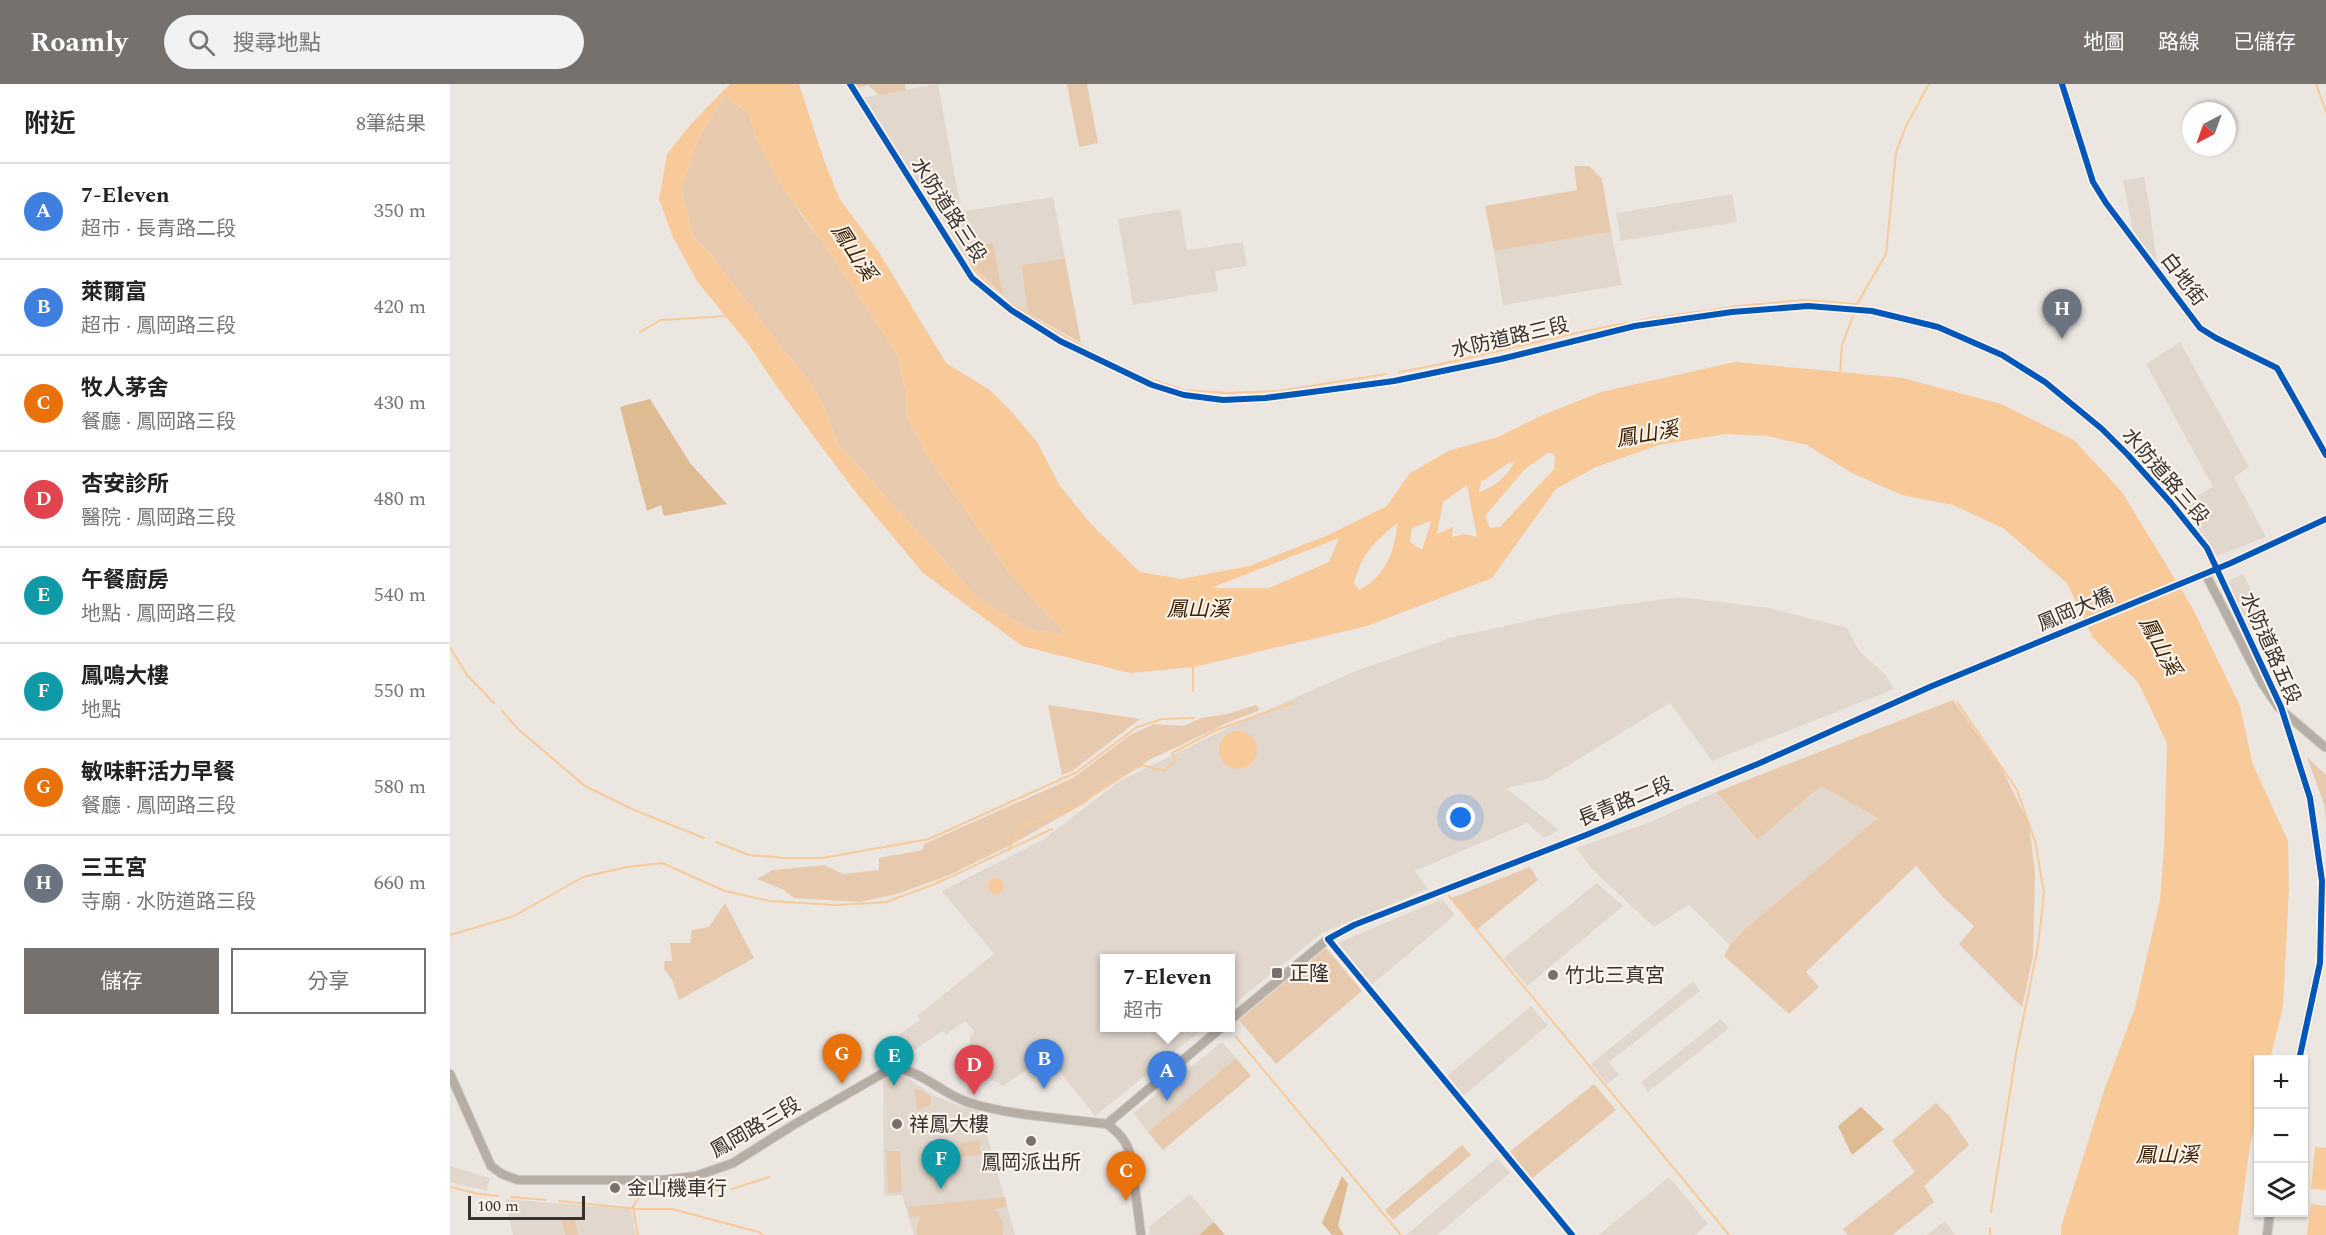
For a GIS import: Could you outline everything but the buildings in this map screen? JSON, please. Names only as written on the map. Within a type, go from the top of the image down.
[{"type":"street","name":"水防道路三段","points":[[850,84],[972,278],[1011,310],[1060,341],[1152,385],[1184,395],[1223,400],[1265,399],[1394,381],[1501,359],[1593,335],[1689,319],[1808,306],[1872,311],[1938,327],[2002,355],[2045,382],[2102,429],[2128,455],[2171,503],[2206,548],[2217,570]]},
{"type":"street","name":"白地街","points":[[2062,84],[2093,182],[2106,202],[2200,328],[2277,368],[2326,455]]},
{"type":"street","name":"鳳岡大橋","points":[[1932,686],[2231,563],[2326,519]]},
{"type":"street","name":"水防道路五段","points":[[2217,570],[2281,707],[2310,798],[2322,881],[2323,964],[2300,1055]]},
{"type":"street","points":[[2205,573],[2257,674],[2279,708],[2326,748]]},
{"type":"street","name":"長青路二段","points":[[1235,1016],[1328,939],[1354,925],[1599,830],[1760,763],[1932,686]]},
{"type":"street","points":[[1141,1235],[1128,1146],[1119,1133],[1107,1124],[1216,1032]]},
{"type":"street","name":"鳳岡路三段","points":[[450,1074],[491,1166],[502,1174],[518,1180],[662,1180],[696,1176],[732,1163],[892,1068],[918,1074],[946,1094],[991,1109],[1107,1124]]},
{"type":"street","points":[[2267,1235],[2269,1217]]},
{"type":"shaded area","points":[[855,84],[905,84],[906,90],[879,95],[868,85],[857,88]]},
{"type":"shaded area","points":[[938,84],[960,204],[940,206],[932,210],[861,98]]},
{"type":"shaded area","points":[[1067,84],[1087,84],[1098,143],[1079,147]]},
{"type":"shaded area","points":[[725,95],[749,114],[757,141],[802,216],[826,247],[896,352],[906,392],[907,417],[927,455],[1012,577],[1067,635],[1030,630],[979,599],[838,444],[824,406],[809,380],[712,256],[694,238],[681,190],[698,139]]},
{"type":"shaded area","points":[[1574,166],[1589,166],[1602,179],[1611,232],[1494,251],[1485,206],[1577,190]]},
{"type":"shaded area","points":[[2144,177],[2157,266],[2134,235],[2123,180]]},
{"type":"shaded area","points":[[1732,194],[1737,222],[1621,241],[1616,213]]},
{"type":"shaded area","points":[[1053,197],[1065,258],[1021,265],[1028,313],[1004,297],[993,244],[972,244],[960,249],[940,215]]},
{"type":"shaded area","points":[[1180,209],[1187,250],[1243,242],[1247,266],[1215,271],[1218,291],[1133,305],[1118,219]]},
{"type":"shaded area","points":[[1611,232],[1622,285],[1503,305],[1494,251]]},
{"type":"shaded area","points":[[972,244],[993,244],[1004,297],[973,266],[960,249]]},
{"type":"shaded area","points":[[1065,258],[1081,343],[1028,313],[1021,265]]},
{"type":"shaded area","points":[[2180,342],[2249,467],[2234,477],[2266,537],[2215,557],[2181,505],[2213,487],[2146,364]]},
{"type":"shaded area","points":[[650,399],[690,463],[727,504],[664,516],[661,505],[647,511],[620,407]]},
{"type":"shaded area","points":[[2243,574],[2268,624],[2251,633],[2226,582]]},
{"type":"shaded area","points":[[1680,597],[1769,608],[1847,628],[1859,651],[1885,674],[1894,689],[1712,761],[1670,703],[1546,779],[1506,788],[1559,830],[1544,838],[1527,823],[1415,871],[1428,889],[1322,933],[1235,1003],[1235,954],[1100,954],[1100,1032],[1199,1032],[1095,1116],[1047,1056],[1003,1086],[977,1071],[970,1049],[970,1036],[975,1032],[965,1021],[946,1035],[942,1031],[909,1054],[894,1038],[920,1020],[917,1016],[994,954],[942,891],[1044,839],[1118,782],[1238,723],[1356,671],[1453,637],[1575,611]]},
{"type":"shaded area","points":[[1953,700],[2002,769],[2029,824],[2035,873],[2033,956],[2022,1007],[1959,944],[1974,926],[1943,897],[1916,866],[1806,972],[1819,987],[1789,1014],[1724,956],[1730,945],[1745,929],[1878,818],[1821,786],[1757,840],[1716,792]]},
{"type":"shaded area","points":[[1048,705],[1140,719],[1072,771],[1062,775]]},
{"type":"shaded area","points":[[1256,705],[1260,710],[1149,760],[1071,811],[1005,848],[947,876],[897,894],[860,902],[794,898],[784,890],[757,879],[773,870],[825,865],[843,874],[879,870],[879,858],[923,850],[924,844],[1073,778],[1130,735],[1154,724],[1184,726],[1201,718],[1227,714]]},
{"type":"shaded area","points":[[2307,757],[2326,775],[2326,821],[2324,804]]},
{"type":"shaded area","points":[[1821,786],[1879,818],[1730,945],[1689,905],[1654,927],[1593,870],[1576,848],[1650,822],[1716,792],[1756,840]]},
{"type":"shaded area","points":[[1530,867],[1538,880],[1476,930],[1452,898]]},
{"type":"shaded area","points":[[1597,883],[1623,906],[1527,986],[1504,958]]},
{"type":"shaded area","points":[[1442,899],[1455,915],[1369,987],[1333,945]]},
{"type":"shaded area","points":[[725,903],[754,958],[679,1000],[672,980],[664,969],[665,961],[672,961],[670,943],[690,943],[692,930],[709,927]]},
{"type":"shaded area","points":[[1326,948],[1362,991],[1276,1064],[1239,1020]]},
{"type":"shaded area","points":[[1693,981],[1700,991],[1609,1062],[1619,1075],[1607,1084],[1591,1064]]},
{"type":"shaded area","points":[[1531,1006],[1548,1025],[1462,1097],[1445,1078]]},
{"type":"shaded area","points":[[1721,1019],[1729,1028],[1648,1092],[1641,1082]]},
{"type":"shaded area","points":[[1222,1042],[1236,1058],[1148,1132],[1133,1113]]},
{"type":"shaded area","points":[[1236,1058],[1251,1076],[1163,1150],[1148,1132]]},
{"type":"shaded area","points":[[893,1074],[908,1078],[934,1096],[980,1111],[1015,1235],[914,1235],[902,1195],[884,1196],[883,1078]]},
{"type":"shaded area","points":[[1594,1084],[1616,1110],[1530,1180],[1508,1153]]},
{"type":"shaded area","points":[[914,1088],[931,1096],[931,1105],[917,1110]]},
{"type":"shaded area","points":[[1936,1103],[1950,1117],[1969,1145],[1924,1186],[1934,1202],[1892,1235],[1848,1235],[1843,1229],[1915,1172],[1892,1141]]},
{"type":"shaded area","points":[[1861,1107],[1884,1129],[1852,1155],[1838,1126]]},
{"type":"shaded area","points":[[979,1140],[981,1154],[961,1157],[959,1143]]},
{"type":"shaded area","points":[[1462,1145],[1471,1155],[1393,1220],[1385,1210]]},
{"type":"shaded area","points":[[886,1151],[900,1151],[902,1192],[888,1193]]},
{"type":"shaded area","points":[[1497,1158],[1510,1173],[1437,1235],[1406,1235]]},
{"type":"shaded area","points":[[450,1166],[490,1178],[487,1191],[450,1182]]},
{"type":"shaded area","points":[[1342,1176],[1348,1184],[1338,1226],[1344,1235],[1332,1235],[1322,1223]]},
{"type":"shaded area","points":[[1669,1177],[1708,1224],[1695,1235],[1599,1235]]},
{"type":"shaded area","points":[[1190,1194],[1214,1222],[1199,1235],[1149,1235],[1149,1227]]},
{"type":"shaded area","points":[[1005,1197],[1007,1207],[994,1209],[1002,1221],[1003,1235],[917,1235],[916,1229],[920,1216],[910,1217],[908,1207]]},
{"type":"shaded area","points":[[505,1199],[631,1209],[636,1235],[513,1235]]},
{"type":"shaded area","points":[[574,1218],[578,1235],[565,1235],[562,1221]]},
{"type":"shaded area","points":[[1945,1221],[1955,1235],[1927,1235]]},
{"type":"shaded area","points":[[1214,1222],[1225,1235],[1199,1235]]},
{"type":"water","name":"鳳山溪","points":[[730,84],[799,84],[839,198],[880,254],[946,363],[990,390],[1010,410],[1037,442],[1060,486],[1091,524],[1140,572],[1181,579],[1249,566],[1326,536],[1387,506],[1409,474],[1448,451],[1498,437],[1543,415],[1601,392],[1735,362],[1902,378],[2001,404],[2074,440],[2122,492],[2192,607],[2240,706],[2253,765],[2288,841],[2289,888],[2283,1007],[2271,1055],[2254,1055],[2254,1128],[2238,1235],[2061,1235],[2061,1227],[2105,1088],[2135,1008],[2160,900],[2167,743],[2138,682],[2093,638],[2067,583],[2003,528],[1953,505],[1902,495],[1852,473],[1807,445],[1767,436],[1725,434],[1659,445],[1596,467],[1556,489],[1492,578],[1367,626],[1194,667],[1130,673],[1022,646],[923,573],[854,490],[777,387],[749,345],[697,281],[673,237],[659,199],[667,154],[690,125]],"holes":[[[725,95],[749,114],[757,141],[779,183],[826,247],[896,352],[906,392],[907,417],[927,455],[1012,577],[1066,634],[1030,630],[979,599],[838,444],[824,406],[809,380],[712,256],[694,238],[681,190],[698,139]],[[1549,452],[1555,456],[1554,469],[1500,527],[1490,528],[1485,516],[1525,469]],[[1510,462],[1514,463],[1500,481],[1479,492],[1481,482]],[[1467,485],[1477,537],[1464,534],[1452,537],[1453,527],[1437,534],[1443,502]],[[1431,522],[1422,550],[1410,542],[1412,528]],[[1397,523],[1394,544],[1387,562],[1376,578],[1359,590],[1354,583],[1365,555]],[[1339,538],[1329,562],[1269,588],[1211,588]]]},
{"type":"water","points":[[1238,731],[1252,736],[1257,750],[1252,764],[1238,769],[1224,764],[1219,750],[1224,736]]},
{"type":"water","points":[[996,878],[1004,886],[996,894],[988,886]]},
{"type":"water","points":[[2315,1147],[2326,1148],[2326,1190],[2311,1189]]},
{"type":"water","points":[[2311,1204],[2326,1206],[2326,1235],[2307,1235]]},
{"type":"waterway","points":[[855,84],[869,107]]},
{"type":"waterway","points":[[1857,304],[1886,254],[1896,152],[1906,126],[1929,84]]},
{"type":"waterway","points":[[2316,84],[2326,112]]},
{"type":"waterway","points":[[967,262],[998,294]]},
{"type":"waterway","points":[[1003,298],[1098,355]]},
{"type":"waterway","points":[[1641,320],[1738,306],[1804,300],[1857,304]]},
{"type":"waterway","points":[[640,332],[661,320],[727,316]]},
{"type":"waterway","points":[[1840,375],[1842,345],[1853,316]]},
{"type":"waterway","points":[[1399,372],[1627,323]]},
{"type":"waterway","points":[[1147,378],[1184,390],[1228,393],[1279,391],[1386,374]]},
{"type":"waterway","points":[[450,647],[467,675],[494,703]]},
{"type":"waterway","points":[[1193,667],[1193,691]]},
{"type":"waterway","points":[[1957,702],[2017,790],[2035,841],[2044,893],[2038,946],[2016,1054],[1991,1212]]},
{"type":"waterway","points":[[1008,850],[1023,826],[1084,803],[1100,789],[1142,765],[1164,771],[1175,761],[1172,753],[1216,730],[1293,703]]},
{"type":"waterway","points":[[502,711],[518,729],[585,786],[634,810],[704,838]]},
{"type":"waterway","points":[[716,842],[749,855],[822,858],[929,839],[1077,772],[1137,727],[1162,719],[1194,718]]},
{"type":"waterway","points":[[450,935],[514,916],[583,877],[627,867],[662,863],[725,891],[770,901],[836,905],[886,902],[935,884],[1052,829]]},
{"type":"waterway","points":[[1449,896],[1729,1235]]},
{"type":"waterway","points":[[1236,1037],[1401,1235]]},
{"type":"waterway","points":[[732,1189],[769,1177]]},
{"type":"waterway","points":[[450,1187],[498,1196]]},
{"type":"waterway","points":[[632,1208],[639,1197],[716,1190]]},
{"type":"waterway","points":[[511,1197],[546,1200]]},
{"type":"waterway","points":[[559,1201],[638,1209],[672,1209],[763,1235]]},
{"type":"waterway","points":[[633,1208],[638,1235]]},
{"type":"waterway","points":[[1990,1228],[1990,1235]]},
{"type":"cycle path","points":[[850,84],[972,278],[1011,310],[1060,341],[1152,385],[1184,395],[1223,400],[1265,398],[1394,381],[1501,359],[1635,326],[1732,312],[1808,306],[1872,311],[1938,327],[2002,355],[2045,382],[2102,429],[2128,455],[2207,548],[2281,707],[2310,798],[2322,881],[2320,963],[2300,1055]]},
{"type":"cycle path","points":[[2062,84],[2093,182],[2106,203],[2200,328],[2277,368],[2326,455]]},
{"type":"cycle path","points":[[1572,1235],[1328,939],[1354,925],[1586,835],[1760,763],[1932,686],[2231,563],[2326,519]]},
{"type":"place","name":"三王宮","points":[[2062,339]]},
{"type":"place","name":"正隆","points":[[1277,973]]},
{"type":"place","name":"竹北三真宮","points":[[1553,975]]},
{"type":"place","name":"敏味軒活力早餐","points":[[842,1084]]},
{"type":"place","name":"午餐廚房","points":[[894,1086]]},
{"type":"place","name":"萊爾富","points":[[1044,1089]]},
{"type":"place","name":"杏安診所","points":[[974,1095]]},
{"type":"place","name":"7-Eleven","points":[[1167,1101]]},
{"type":"place","name":"祥鳳大樓","points":[[897,1124]]},
{"type":"place","name":"鳳岡派出所","points":[[1031,1141]]},
{"type":"place","name":"金山機車行","points":[[615,1188]]},
{"type":"place","name":"鳳鳴大樓","points":[[941,1189]]},
{"type":"place","name":"牧人茅舍","points":[[1126,1201]]}]
